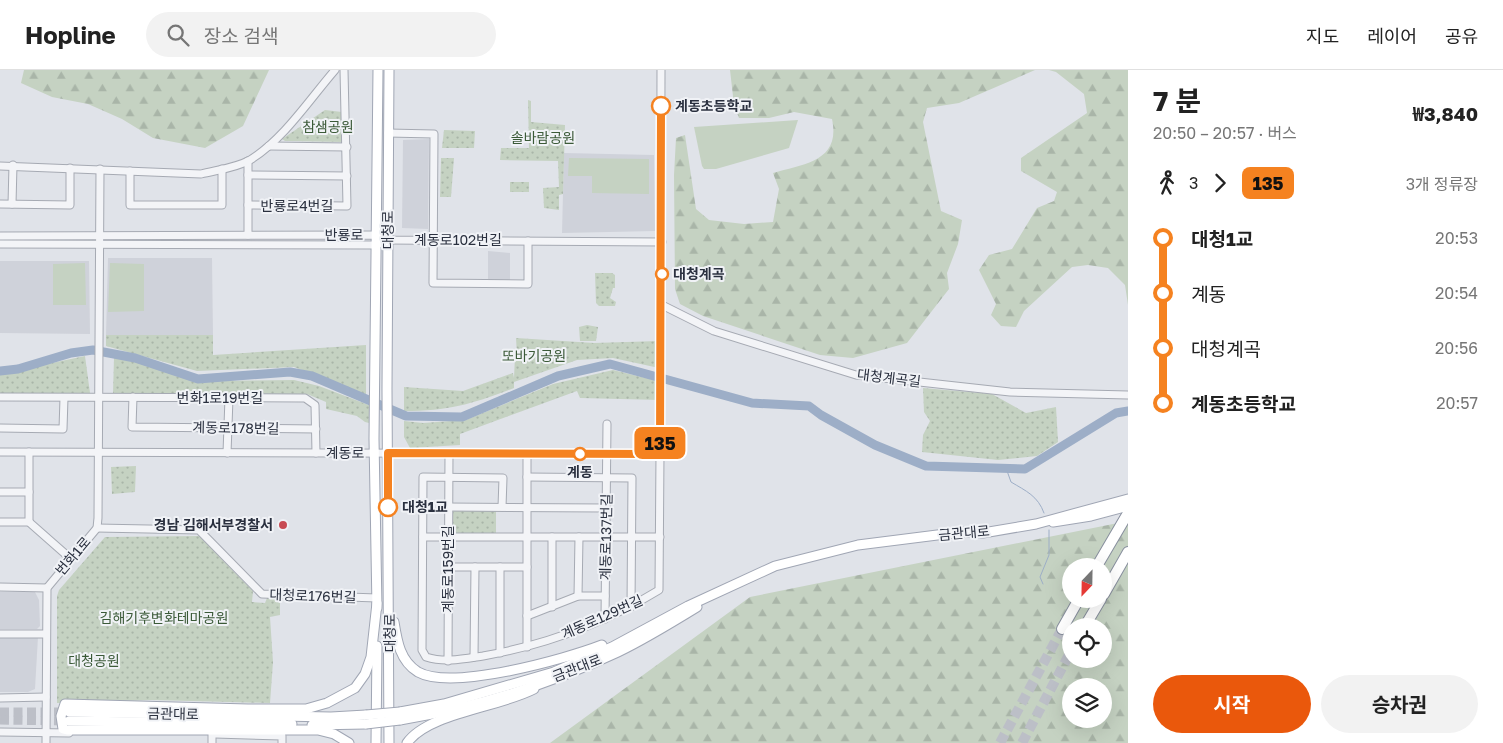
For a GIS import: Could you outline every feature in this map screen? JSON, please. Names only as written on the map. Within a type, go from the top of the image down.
[{"type":"highway","points":[[1101,558],[1128,513]]},
{"type":"highway","points":[[1112,580],[1128,552]]},
{"type":"main road","name":"대청로","points":[[376,743],[377,600],[374,434],[378,70]]},
{"type":"main road","name":"대청로","points":[[389,70],[387,433],[390,743]]},
{"type":"main road","name":"금관대로","points":[[400,716],[554,672],[612,647],[740,581],[775,566],[858,545],[961,532],[983,533],[1036,524],[1042,520],[1128,499]]},
{"type":"main road","name":"금관대로","points":[[1042,520],[1058,523],[1128,506]]},
{"type":"main road","name":"금관대로","points":[[69,716],[215,719],[331,717],[366,719],[432,715],[556,677],[618,652],[653,634],[740,581]]},
{"type":"main road","points":[[349,743],[334,734],[318,730],[281,736],[67,730],[63,729],[61,716],[65,704],[306,709],[342,696],[355,688],[365,674],[370,658],[377,600]]},
{"type":"main road","points":[[390,601],[398,645],[404,657],[418,672],[436,678],[454,678],[539,665],[574,656],[651,626]]},
{"type":"main road","points":[[407,743],[433,723],[523,695],[556,677]]},
{"type":"main road","points":[[215,719],[248,709]]},
{"type":"main road","points":[[215,719],[281,736]]},
{"type":"street","points":[[0,166],[13,165],[202,174],[222,169],[248,161],[269,146],[335,70]]},
{"type":"street","name":"반룡로4번길","points":[[248,205],[347,206],[344,70]]},
{"type":"street","points":[[660,454],[662,306],[661,70]]},
{"type":"street","points":[[388,133],[434,134],[433,283],[528,284],[528,241]]},
{"type":"street","points":[[269,146],[347,147]]},
{"type":"street","points":[[248,161],[248,235]]},
{"type":"street","points":[[12,204],[13,165]]},
{"type":"street","points":[[0,204],[70,204],[70,168]]},
{"type":"street","points":[[99,244],[100,169]]},
{"type":"street","points":[[130,171],[130,205],[222,205],[222,169]]},
{"type":"street","points":[[248,175],[347,176]]},
{"type":"street","name":"반룡로","points":[[0,236],[377,235],[388,240]]},
{"type":"street","name":"반룡로","points":[[0,244],[376,245],[388,240]]},
{"type":"street","name":"계동로102번길","points":[[388,240],[662,242]]},
{"type":"street","name":"번화1로","points":[[46,743],[47,588],[97,528],[99,244]]},
{"type":"street","name":"대청계곡길","points":[[662,306],[714,331],[856,375],[1010,392],[1128,395]]},
{"type":"street","name":"번화1로19번길","points":[[0,397],[306,398],[316,405],[316,429]]},
{"type":"street","points":[[0,428],[63,429],[64,398]]},
{"type":"street","name":"계동로178번길","points":[[133,398],[132,427],[316,429]]},
{"type":"street","points":[[227,453],[228,398]]},
{"type":"street","points":[[606,478],[607,424]]},
{"type":"street","points":[[316,429],[316,453]]},
{"type":"street","name":"계동로","points":[[0,452],[660,454]]},
{"type":"street","points":[[29,452],[29,522]]},
{"type":"street","name":"계동로159번길","points":[[448,661],[449,453]]},
{"type":"street","points":[[527,454],[527,647]]},
{"type":"street","name":"계동로129번길","points":[[423,537],[422,650],[426,657],[448,661],[527,647],[605,619],[632,607],[659,590],[660,454]]},
{"type":"street","name":"계동로137번길","points":[[527,477],[632,478],[631,537]]},
{"type":"street","name":"계동로159번길","points":[[423,537],[423,478],[502,478],[502,507]]},
{"type":"street","name":"계동로137번길","points":[[605,619],[606,478]]},
{"type":"street","points":[[0,492],[29,492]]},
{"type":"street","points":[[448,507],[606,508]]},
{"type":"street","points":[[0,522],[29,522],[71,559]]},
{"type":"street","name":"대청로176번길","points":[[97,528],[199,530],[262,594],[377,600]]},
{"type":"street","points":[[423,537],[660,537]]},
{"type":"street","points":[[552,537],[552,607]]},
{"type":"street","points":[[578,596],[579,537]]},
{"type":"street","points":[[631,537],[632,607]]},
{"type":"street","points":[[448,567],[527,567]]},
{"type":"street","points":[[474,657],[475,567]]},
{"type":"street","points":[[500,567],[500,653]]},
{"type":"street","points":[[0,588],[47,588]]},
{"type":"street","name":"계동로137번길","points":[[527,616],[578,596],[605,596]]},
{"type":"street","points":[[0,634],[46,634]]},
{"type":"street","points":[[0,698],[46,698]]},
{"type":"street","points":[[0,732],[281,736]]},
{"type":"street","points":[[212,734],[212,743]]},
{"type":"shaded area","points":[[429,139],[428,229],[402,228],[403,140]]},
{"type":"shaded area","points":[[564,153],[654,155],[655,231],[562,233]]},
{"type":"shaded area","points":[[488,251],[510,253],[510,280],[488,280]]},
{"type":"shaded area","points":[[108,258],[212,258],[213,335],[106,335]]},
{"type":"shaded area","points":[[0,261],[89,261],[90,334],[0,333]]},
{"type":"shaded area","points":[[0,592],[35,592],[39,600],[40,626],[37,629],[0,629]]},
{"type":"shaded area","points":[[0,635],[38,637],[35,689],[28,692],[0,692]]},
{"type":"green space","points":[[24,70],[269,70],[243,126],[205,148],[153,138],[122,119],[88,104],[52,97],[21,83]]},
{"type":"green space","points":[[730,70],[1035,70],[959,103],[927,108],[923,122],[941,211],[962,220],[958,244],[947,273],[949,289],[907,343],[853,358],[820,355],[703,316],[680,304],[675,289],[674,175],[676,138],[685,135],[696,209],[709,220],[744,224],[773,222],[779,189],[773,173],[797,167],[818,158],[826,152],[831,144],[833,133],[832,119],[794,112],[769,118],[739,118],[734,105]]},
{"type":"green space","points":[[1049,70],[1128,70],[1128,305],[1125,285],[1108,268],[1088,265],[1072,267],[1024,311],[1016,327],[1001,326],[991,315],[996,304],[979,270],[989,255],[1012,249],[1037,208],[1054,201],[1057,192],[1021,171],[1021,158],[1087,113],[1084,94],[1056,72]]},
{"type":"green space","name":"솔바람공원","points":[[528,100],[531,101],[531,122],[565,125],[563,194],[559,195],[559,210],[544,208],[543,188],[559,187],[558,161],[500,160],[501,148],[529,148]]},
{"type":"green space","name":"참샘공원","points":[[325,110],[342,112],[343,142],[285,141],[282,139]]},
{"type":"green space","points":[[798,120],[789,148],[716,169],[704,169],[702,166],[694,127]]},
{"type":"green space","points":[[444,130],[475,131],[474,148],[442,148]]},
{"type":"green space","points":[[441,158],[454,158],[451,197],[440,197]]},
{"type":"green space","points":[[569,158],[649,159],[649,194],[592,193],[592,176],[568,176]]},
{"type":"green space","points":[[510,182],[529,182],[529,192],[510,192]]},
{"type":"green space","points":[[85,263],[86,305],[53,305],[53,264]]},
{"type":"green space","points":[[110,263],[144,264],[144,311],[108,312]]},
{"type":"green space","points":[[595,273],[612,273],[615,275],[615,288],[613,288],[610,298],[616,302],[615,306],[599,306],[596,303]]},
{"type":"green space","points":[[587,325],[598,327],[596,341],[580,341],[579,327]]},
{"type":"green space","points":[[106,335],[213,335],[213,355],[366,345],[366,398],[338,384],[294,367],[197,371],[106,346]]},
{"type":"green space","name":"또바기공원","points":[[516,338],[594,343],[659,341],[659,368],[613,358],[577,360],[514,382],[514,388],[460,406],[435,410],[404,411],[404,387],[463,391],[513,373],[514,378],[515,356],[517,355]]},
{"type":"green space","points":[[85,356],[90,393],[0,393],[0,374]]},
{"type":"green space","points":[[114,358],[135,361],[196,381],[294,380],[319,386],[374,407],[373,424],[365,422],[357,416],[326,409],[326,402],[307,394],[113,393]]},
{"type":"green space","points":[[613,370],[658,381],[660,400],[580,398],[577,391],[460,434],[460,445],[410,448],[404,437],[404,421],[423,423],[466,420],[553,384]]},
{"type":"green space","points":[[923,388],[992,394],[1026,413],[1056,407],[1058,442],[1037,456],[998,460],[922,452],[923,435],[930,421],[924,412]]},
{"type":"green space","points":[[136,466],[135,492],[112,494],[111,467]]},
{"type":"green space","points":[[449,508],[496,508],[496,536],[449,535]]},
{"type":"green space","points":[[1128,521],[1128,743],[550,743],[750,597]]},
{"type":"green space","name":"김해기후변화테마공원","points":[[199,536],[253,591],[252,602],[265,603],[267,598],[280,599],[280,615],[270,617],[273,662],[270,703],[152,700],[57,703],[57,596],[59,590],[105,537]]},
{"type":"waterway","points":[[0,371],[18,369],[71,353],[93,350],[135,358],[198,379],[290,372],[312,376],[406,416],[462,417],[558,376],[610,364],[752,403],[809,406],[821,415],[875,445],[926,466],[1025,469],[1116,413],[1128,411]]},
{"type":"waterway","points":[[1006,468],[1011,482],[1035,498],[1044,513]]},
{"type":"waterway","points":[[1043,584],[1040,577],[1049,555],[1049,530]]},
{"type":"tunnel","points":[[1000,743],[1062,629]]},
{"type":"tunnel","points":[[1022,743],[1062,668]]},
{"type":"tunnel","points":[[0,712],[69,712]]},
{"type":"tunnel","points":[[0,720],[67,721]]},
{"type":"bus line","name":"135","points":[[388,507],[388,453],[660,454],[662,315],[661,106]]},
{"type":"place","name":"계동초등학교","points":[[661,106]]},
{"type":"place","name":"대청계곡","points":[[662,274]]},
{"type":"place","name":"계동","points":[[580,454]]},
{"type":"place","name":"대청1교","points":[[388,507]]},
{"type":"place","name":"경남 김해서부경찰서","points":[[283,525]]},
{"type":"park label","name":"대청공원","points":[[94,661]]}]
